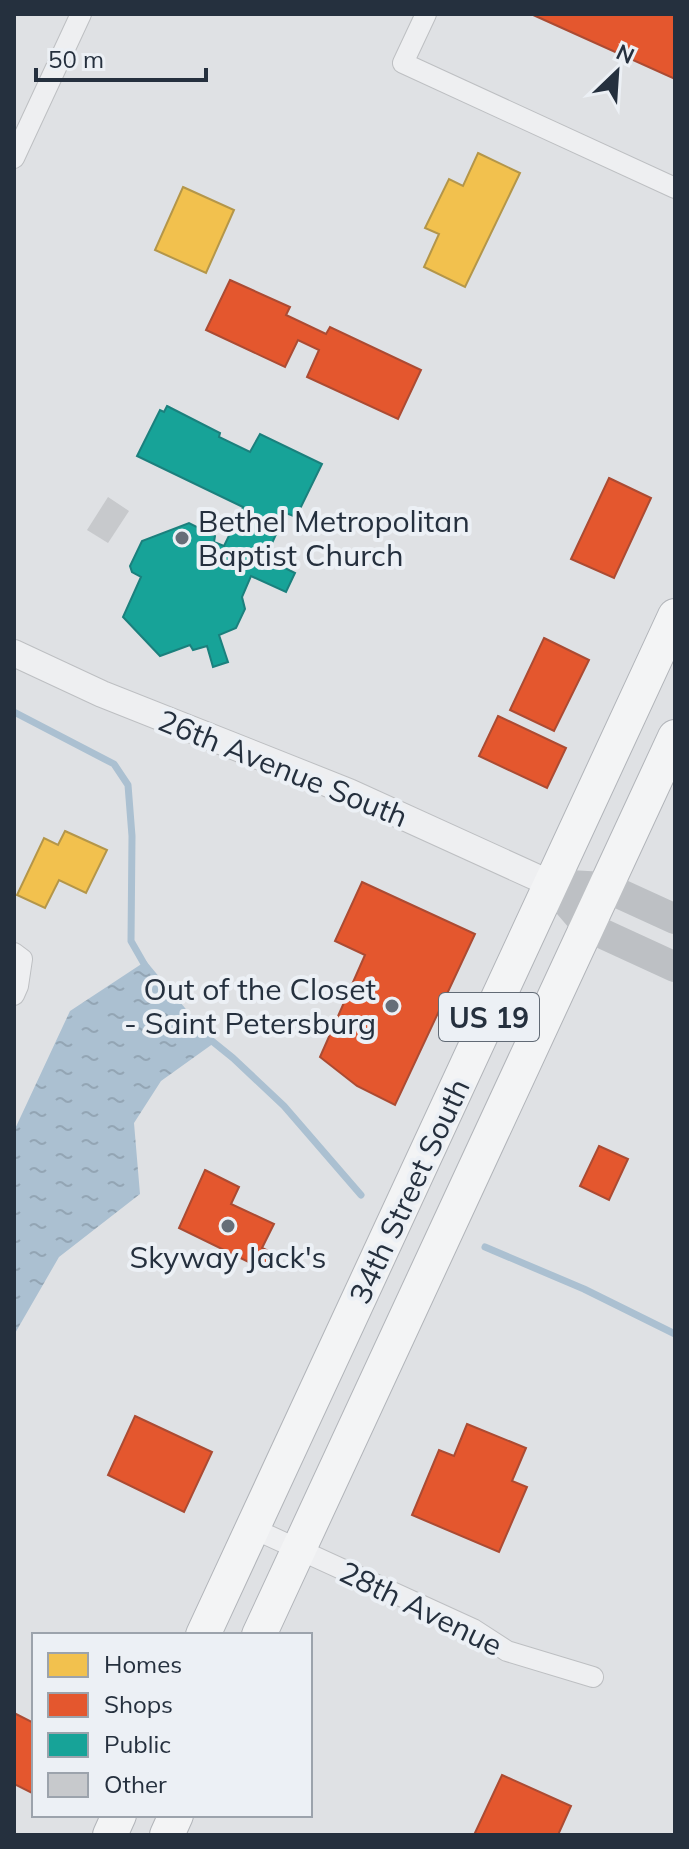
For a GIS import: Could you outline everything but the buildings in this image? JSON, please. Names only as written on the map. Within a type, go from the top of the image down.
[{"type":"highway","name":"34th Street South","points":[[204,1633],[675,616]]},
{"type":"highway","name":"34th Street South","points":[[260,1633],[675,737]]},
{"type":"main road","name":"26th Avenue South","points":[[551,884],[605,887],[675,919]]},
{"type":"main road","name":"26th Avenue South","points":[[551,884],[588,927],[675,967]]},
{"type":"street","points":[[14,158],[81,14]]},
{"type":"street","points":[[426,14],[403,63],[675,188]]},
{"type":"street","name":"26th Avenue South","points":[[14,653],[102,694],[349,792],[551,884]]},
{"type":"street","points":[[14,995],[18,986],[18,956]]},
{"type":"street","name":"28th Avenue","points":[[252,1528],[473,1629],[507,1651],[593,1677]]},
{"type":"water","points":[[146,961],[214,1043],[161,1081],[134,1123],[140,1194],[59,1257],[14,1335],[14,1131],[70,1011]]},
{"type":"waterway","points":[[14,712],[114,764],[128,785],[132,836],[131,941],[147,969]]},
{"type":"waterway","points":[[207,1037],[284,1106],[361,1195]]},
{"type":"waterway","points":[[485,1247],[584,1289],[675,1334]]},
{"type":"place","name":"Bethel Metropolitan Baptist Church","points":[[182,538]]},
{"type":"place","name":"Out of the Closet - Saint Petersburg","points":[[392,1006]]},
{"type":"place","name":"Skyway Jack's","points":[[228,1226]]}]
